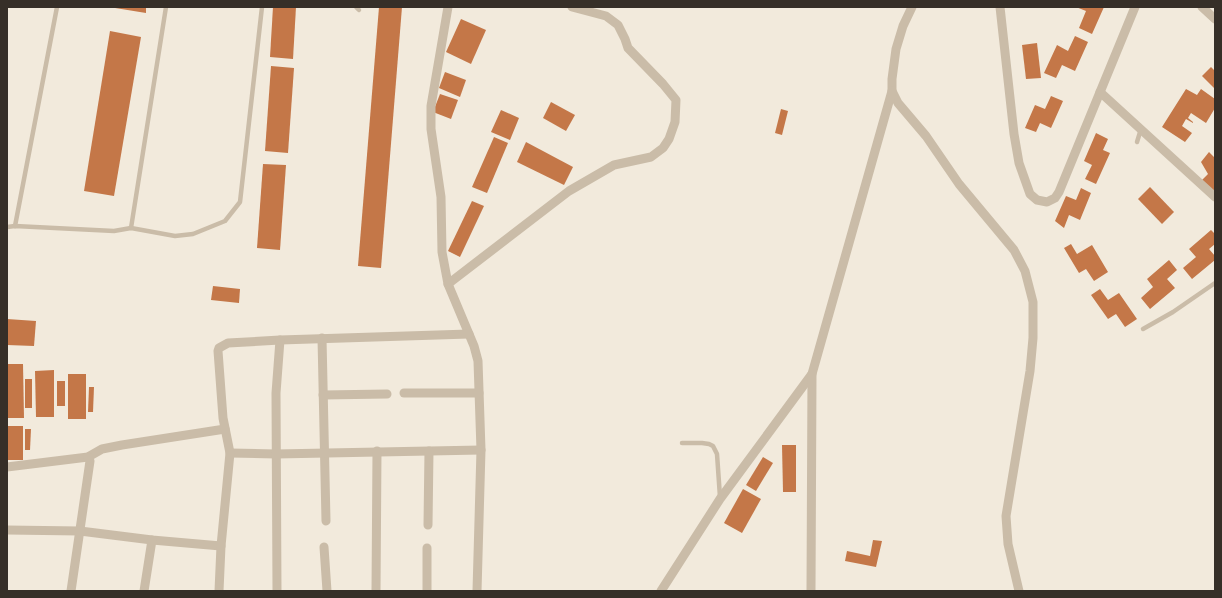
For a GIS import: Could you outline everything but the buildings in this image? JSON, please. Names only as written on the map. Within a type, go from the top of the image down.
[{"type":"street","points":[[448,7],[431,106],[431,129],[441,196],[442,252],[448,284],[474,346],[478,361],[481,450],[478,591]]},
{"type":"street","points":[[448,284],[569,191],[614,165],[651,157],[663,148],[669,140],[675,122],[676,100],[663,84],[628,48],[618,25],[606,16],[572,7]]},
{"type":"street","points":[[811,591],[810,520],[812,374],[892,91],[896,49],[903,26],[912,7]]},
{"type":"street","points":[[1000,7],[1014,134],[1020,163],[1030,194],[1037,200],[1048,202],[1055,198],[1059,192],[1136,7]]},
{"type":"street","points":[[1202,7],[1215,19]]},
{"type":"street","points":[[892,91],[898,103],[926,136],[959,184],[1014,250],[1025,271],[1030,285],[1033,302],[1034,338],[1006,516],[1008,544],[1019,591]]},
{"type":"street","points":[[1100,92],[1215,197]]},
{"type":"street","points":[[219,591],[221,546],[230,453],[223,418],[219,348],[228,343],[280,340],[469,334]]},
{"type":"street","points":[[322,338],[326,521]]},
{"type":"street","points":[[277,591],[276,393],[280,340]]},
{"type":"street","points":[[661,591],[720,499],[812,374]]},
{"type":"street","points":[[404,393],[479,392]]},
{"type":"street","points":[[323,394],[387,394]]},
{"type":"street","points":[[7,467],[88,457],[102,450],[122,445],[225,429]]},
{"type":"street","points":[[230,453],[276,454],[481,450]]},
{"type":"street","points":[[376,591],[378,451]]},
{"type":"street","points":[[428,525],[429,451]]},
{"type":"street","points":[[71,591],[90,461],[88,457]]},
{"type":"street","points":[[7,530],[80,531],[152,540],[221,546]]},
{"type":"street","points":[[144,591],[152,540]]},
{"type":"street","points":[[324,547],[326,591]]},
{"type":"street","points":[[427,591],[428,548]]},
{"type":"lane","points":[[15,226],[57,7]]},
{"type":"lane","points":[[131,228],[166,7]]},
{"type":"lane","points":[[7,227],[15,226],[114,231],[131,228],[175,236],[193,234],[225,221],[240,202],[262,7]]},
{"type":"lane","points":[[1137,142],[1141,129]]},
{"type":"lane","points":[[1143,329],[1173,312],[1215,283]]},
{"type":"lane","points":[[682,443],[702,443],[713,446],[717,454],[720,499]]}]
